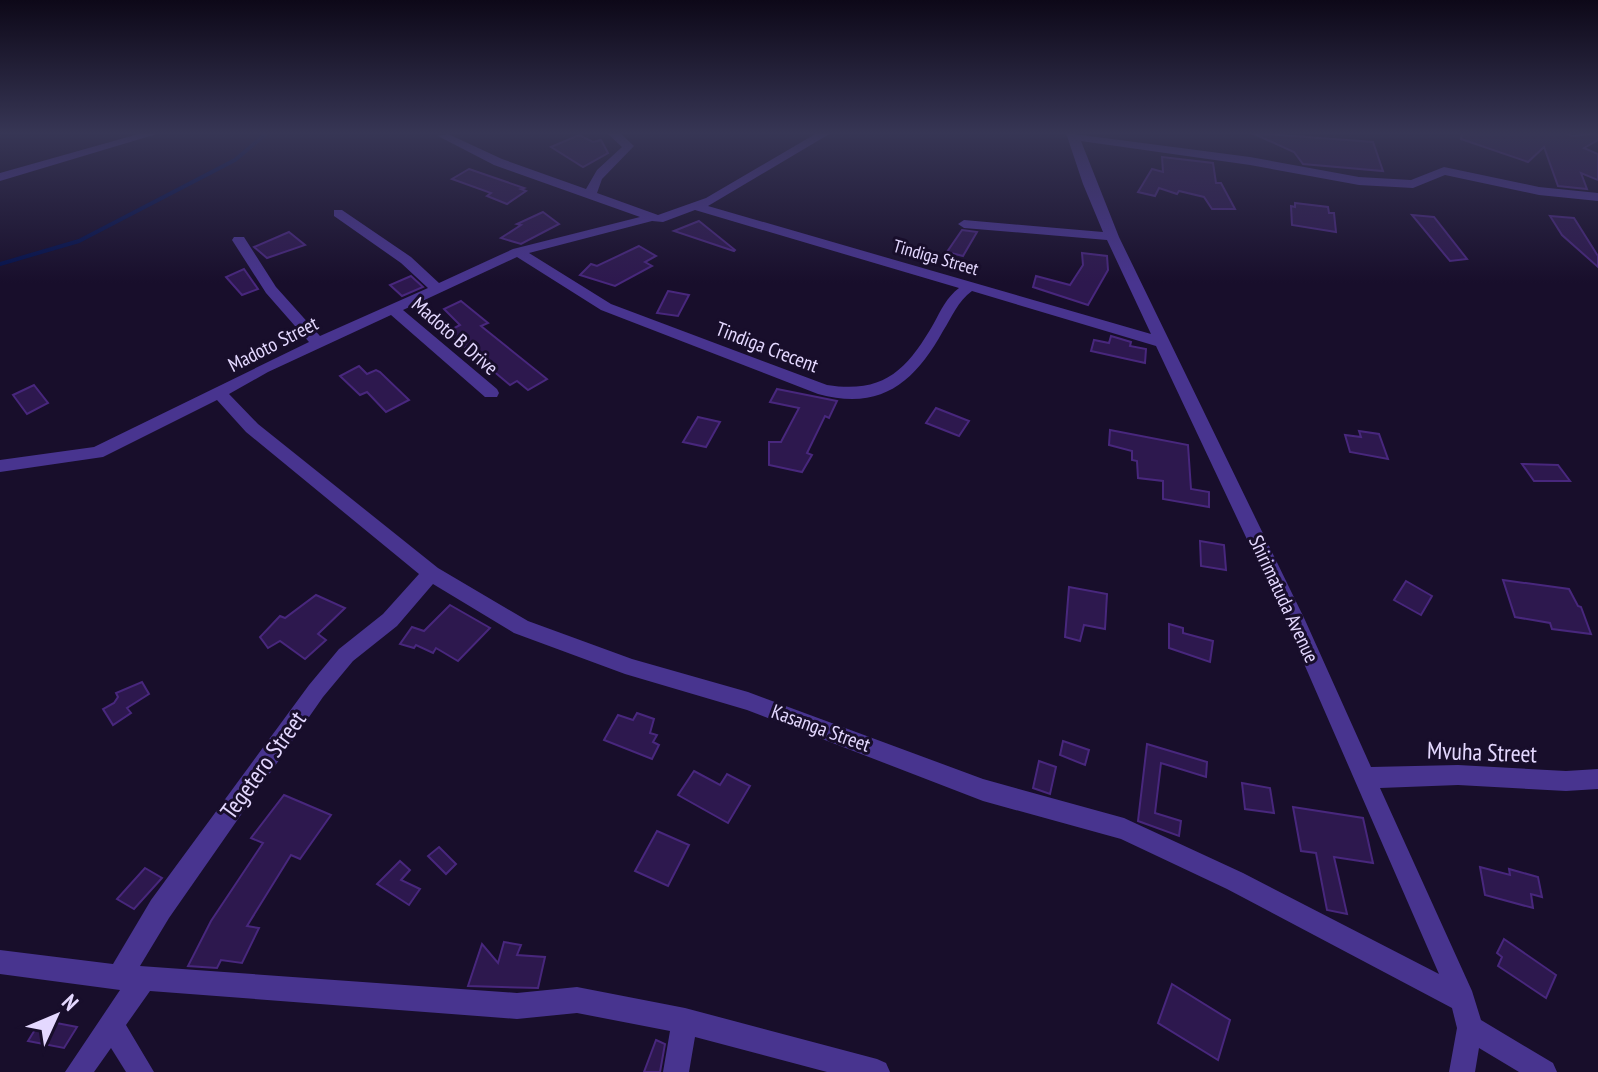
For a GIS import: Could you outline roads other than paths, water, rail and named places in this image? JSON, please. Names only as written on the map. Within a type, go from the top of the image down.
[{"type":"street","points":[[561,183],[650,218],[698,207],[739,183]]},
{"type":"street","points":[[591,193],[594,183]]},
{"type":"street","name":"Shirimatuda Avenue","points":[[1091,183],[1112,237],[1295,620],[1463,1000],[1470,1028],[1462,1072]]},
{"type":"street","points":[[1395,183],[1415,183]]},
{"type":"street","points":[[1501,183],[1539,191],[1598,197]]},
{"type":"street","name":"Tindiga Street","points":[[698,207],[1164,343]]},
{"type":"street","points":[[338,213],[406,260],[438,289]]},
{"type":"street","name":"Madoto Street","points":[[0,466],[97,453],[318,343],[518,252],[650,218]]},
{"type":"street","points":[[964,224],[1112,237]]},
{"type":"street","points":[[239,240],[271,290],[318,343]]},
{"type":"street","name":"Tindiga Crecent","points":[[518,252],[606,307],[824,390],[851,396],[869,395],[894,382],[922,355],[957,295],[971,286]]},
{"type":"street","name":"Madoto B Drive","points":[[393,309],[491,393]]},
{"type":"street","name":"Kasanga Street","points":[[220,394],[252,428],[431,573],[521,627],[568,647],[748,701],[983,790],[1124,829],[1248,887],[1463,1000]]},
{"type":"street","name":"Tegetero Street","points":[[78,1072],[111,1025],[160,909],[316,691],[346,655],[390,620],[431,573]]},
{"type":"street","name":"Mvuha Street","points":[[1364,778],[1598,779]]},
{"type":"street","points":[[0,962],[132,977],[501,1005],[577,1000],[685,1021],[877,1072]]},
{"type":"street","points":[[676,1072],[685,1021]]},
{"type":"street","points":[[111,1025],[141,1072]]},
{"type":"street","points":[[1470,1028],[1544,1072]]},
{"type":"waterway","points":[[0,264],[79,241],[191,183]]}]
